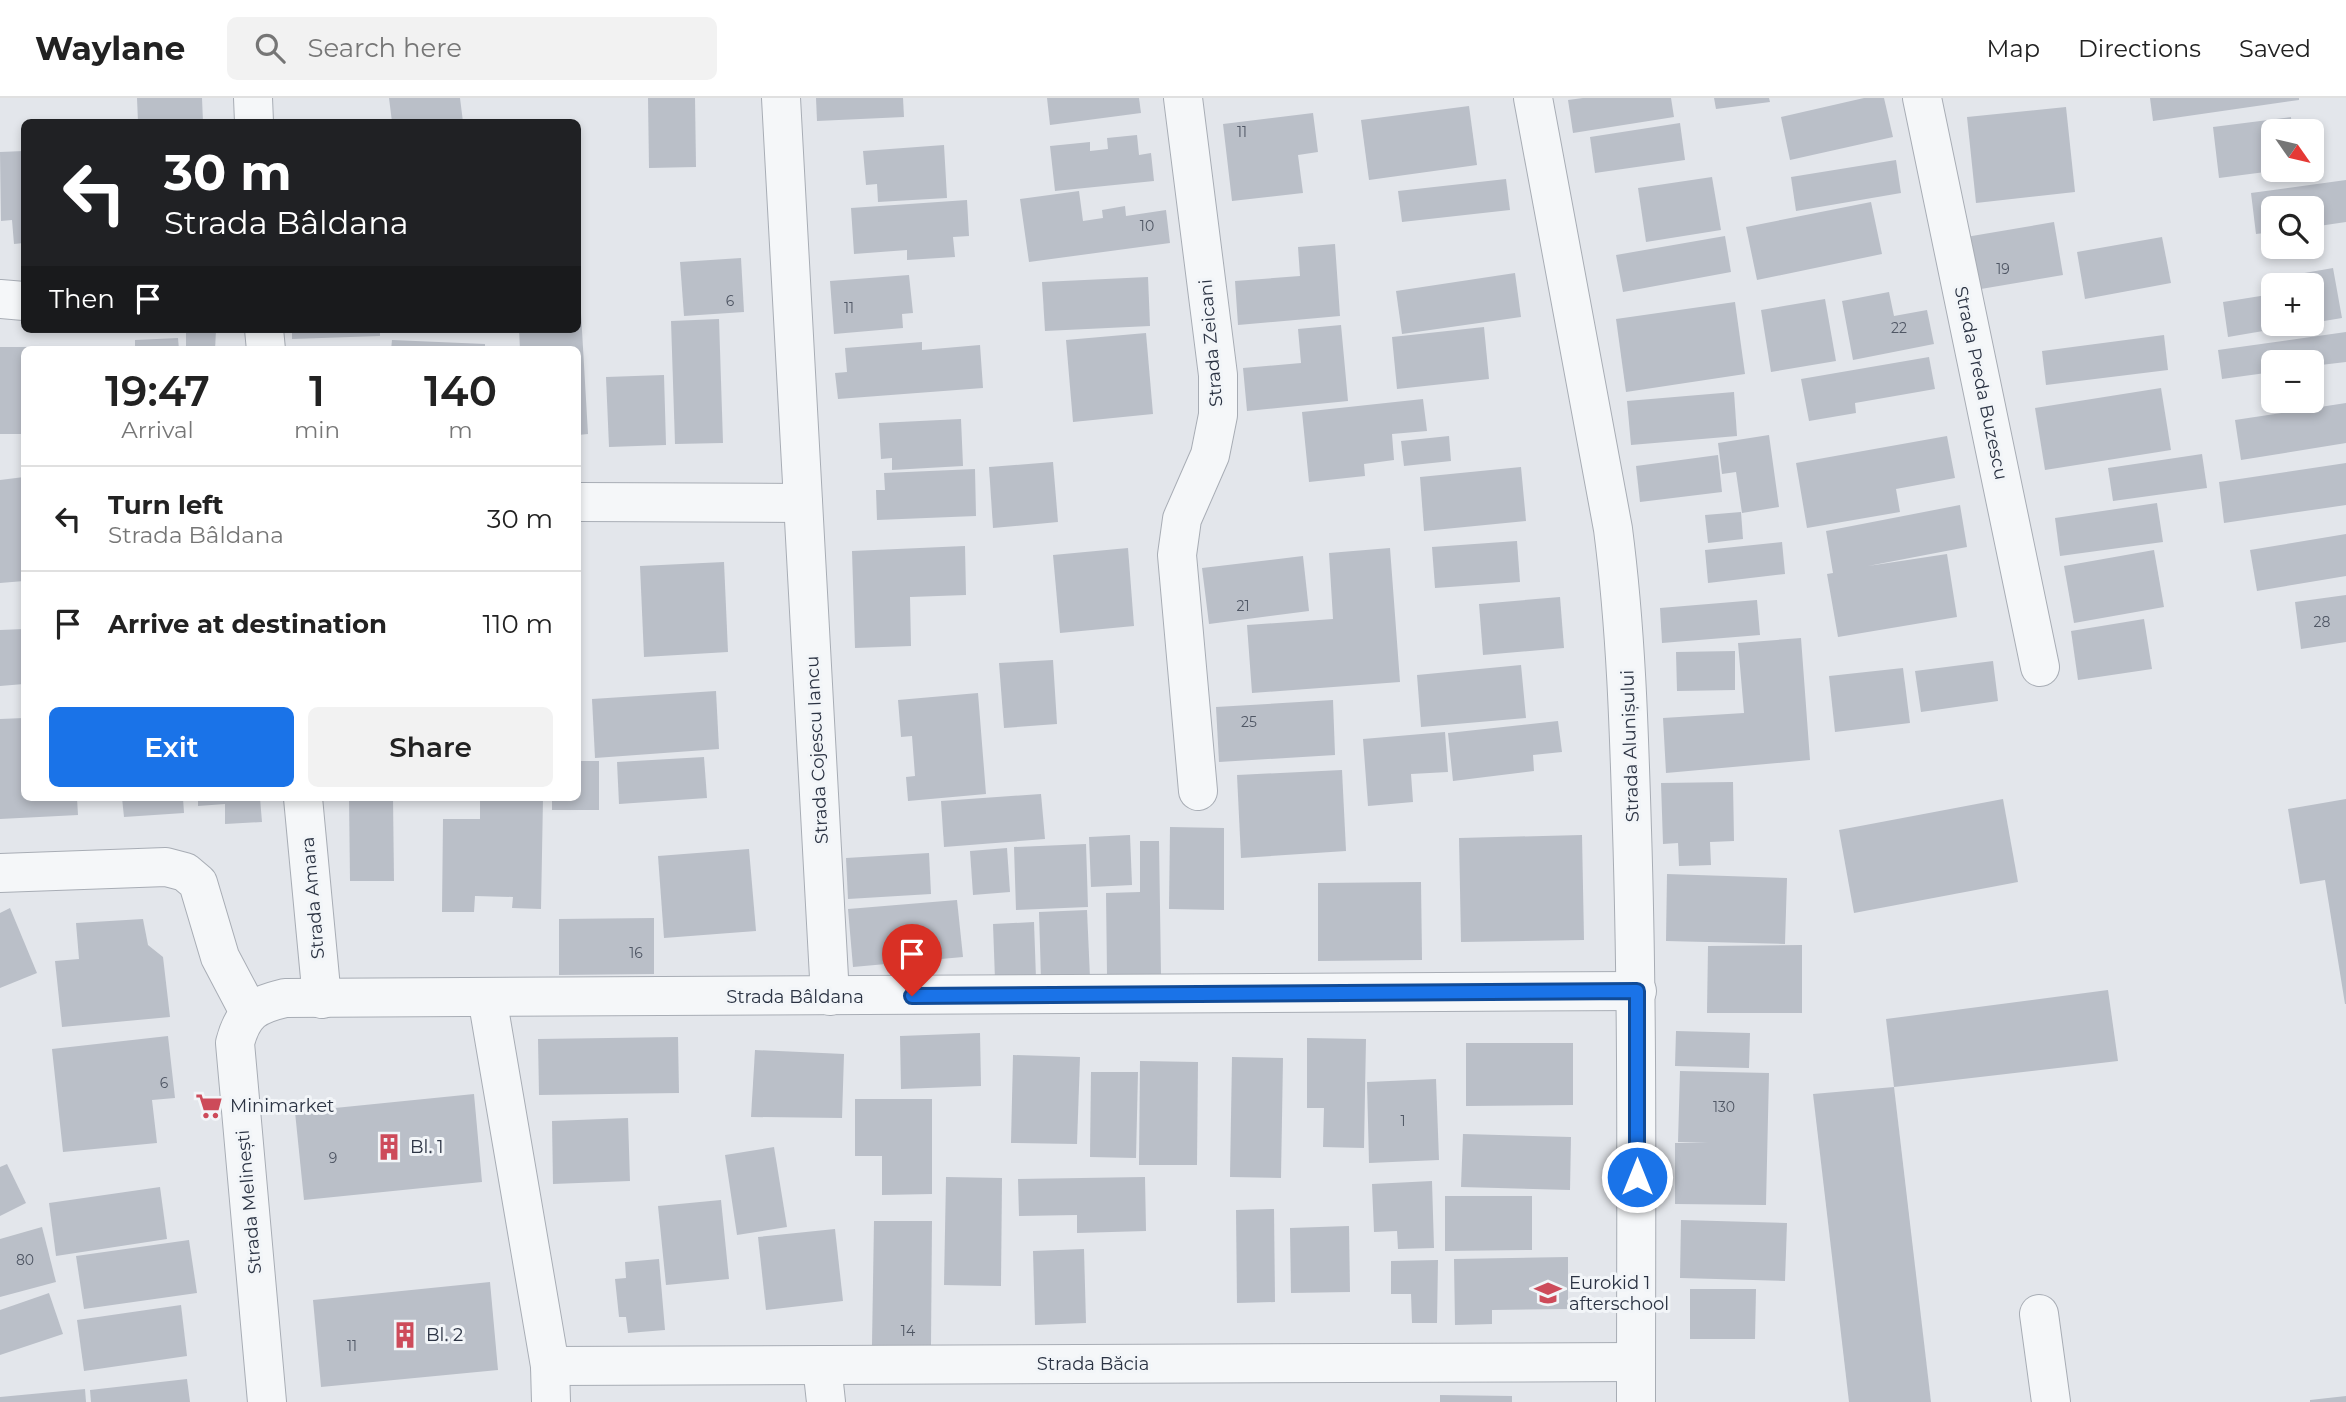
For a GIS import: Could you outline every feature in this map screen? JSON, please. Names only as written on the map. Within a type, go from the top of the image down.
[{"type":"street","points":[[253,98],[254,119]]},
{"type":"street","name":"Strada Cojescu Iancu","points":[[781,98],[830,996]]},
{"type":"street","name":"Strada Zeicani","points":[[1183,98],[1217,375],[1218,415],[1210,455],[1182,519],[1177,555],[1198,791]]},
{"type":"street","name":"Strada Alunișului","points":[[1533,98],[1611,516],[1628,668],[1637,991],[1636,1402]]},
{"type":"street","name":"Strada Preda Buzescu","points":[[1922,98],[2040,667]]},
{"type":"street","points":[[0,299],[21,301]]},
{"type":"street","points":[[581,502],[803,503]]},
{"type":"street","name":"Strada Amara","points":[[303,801],[322,999]]},
{"type":"street","points":[[0,873],[166,867],[186,872],[198,883],[220,957],[250,1012]]},
{"type":"street","name":"Strada Bâldana","points":[[250,1012],[265,1003],[285,999],[1637,991]]},
{"type":"street","points":[[487,998],[550,1384]]},
{"type":"street","name":"Strada Melinești","points":[[250,1012],[239,1027],[235,1043],[267,1402]]},
{"type":"street","points":[[2039,1314],[2051,1402]]},
{"type":"street","name":"Strada Băcia","points":[[550,1384],[824,1384],[1636,1362]]},
{"type":"building","points":[[137,98],[202,98],[203,119],[138,119]]},
{"type":"building","points":[[389,98],[460,98],[463,119],[392,119]]},
{"type":"building","points":[[648,98],[695,98],[696,167],[649,168]]},
{"type":"building","points":[[816,98],[903,98],[904,117],[817,121]]},
{"type":"building","points":[[1047,98],[1139,98],[1141,113],[1050,125]]},
{"type":"building","points":[[1671,98],[1674,117],[1573,133],[1568,100]]},
{"type":"building","points":[[1714,98],[1769,98],[1770,102],[1716,109]]},
{"type":"building","points":[[1864,98],[1884,98],[1893,137],[1790,160],[1781,117]]},
{"type":"building","points":[[2150,98],[2299,98],[2299,100],[2153,121]]},
{"type":"building","points":[[1469,106],[1477,165],[1369,180],[1361,120]]},
{"type":"building","points":[[2066,107],[2075,192],[1976,203],[1967,117]]},
{"type":"building","points":[[1313,113],[1318,152],[1298,155],[1303,193],[1232,201],[1223,124]]},
{"type":"building","points":[[2261,121],[2261,173],[2219,178],[2213,127]]},
{"type":"building","points":[[1680,123],[1685,160],[1595,173],[1590,137]]},
{"type":"building","points":[[1137,135],[1139,155],[1151,153],[1154,181],[1055,191],[1050,146],[1090,142],[1090,151],[1108,149],[1107,138]]},
{"type":"building","points":[[944,145],[947,198],[878,202],[877,184],[866,185],[863,151]]},
{"type":"building","points":[[21,151],[21,243],[14,244],[12,220],[1,221],[0,152]]},
{"type":"building","points":[[1896,160],[1901,193],[1796,211],[1791,177]]},
{"type":"building","points":[[1712,177],[1721,230],[1646,242],[1638,188]]},
{"type":"building","points":[[1506,179],[1510,210],[1402,222],[1398,191]]},
{"type":"building","points":[[2346,180],[2346,222],[2324,225],[2324,196],[2261,196],[2261,233],[2256,234],[2251,193]]},
{"type":"building","points":[[1079,191],[1083,221],[1103,218],[1102,210],[1125,206],[1126,216],[1166,210],[1170,243],[1029,262],[1020,199]]},
{"type":"building","points":[[967,200],[969,236],[953,237],[955,257],[907,260],[907,250],[854,254],[851,208]]},
{"type":"building","points":[[1871,202],[1882,254],[1757,280],[1746,227]]},
{"type":"building","points":[[2054,222],[2063,275],[1975,290],[1966,237]]},
{"type":"building","points":[[1725,236],[1731,272],[1623,292],[1616,255]]},
{"type":"building","points":[[2162,237],[2171,283],[2085,299],[2077,252]]},
{"type":"building","points":[[1335,244],[1340,316],[1238,325],[1235,281],[1300,276],[1298,247]]},
{"type":"building","points":[[741,258],[744,312],[684,316],[680,262]]},
{"type":"building","points":[[2333,268],[2342,318],[2324,321],[2324,273],[2305,273]]},
{"type":"building","points":[[1515,273],[1521,317],[1402,334],[1396,291]]},
{"type":"building","points":[[909,275],[913,313],[902,314],[903,328],[834,334],[830,281]]},
{"type":"building","points":[[1148,277],[1150,326],[1045,331],[1042,282]]},
{"type":"building","points":[[1889,292],[1894,316],[1927,310],[1934,344],[1853,360],[1842,301]]},
{"type":"building","points":[[2261,296],[2261,331],[2228,337],[2223,302]]},
{"type":"building","points":[[1825,299],[1836,361],[1771,372],[1761,310]]},
{"type":"building","points":[[1735,302],[1745,374],[1626,392],[1616,319]]},
{"type":"building","points":[[581,313],[588,434],[581,435],[581,346],[520,346],[519,333],[581,333]]},
{"type":"building","points":[[719,319],[723,443],[675,444],[671,321]]},
{"type":"building","points":[[1341,325],[1348,401],[1247,411],[1243,368],[1301,363],[1298,329]]},
{"type":"building","points":[[1484,327],[1489,379],[1397,389],[1392,337]]},
{"type":"building","points":[[2346,332],[2346,362],[2324,365],[2324,350],[2261,350],[2261,374],[2222,379],[2218,350]]},
{"type":"building","points":[[186,333],[216,333],[215,346],[186,346]]},
{"type":"building","points":[[292,333],[380,333],[380,336],[292,339]]},
{"type":"building","points":[[1146,333],[1153,414],[1073,422],[1066,340]]},
{"type":"building","points":[[2164,335],[2168,370],[2046,385],[2042,351]]},
{"type":"building","points":[[178,338],[179,346],[135,346],[135,340]]},
{"type":"building","points":[[392,340],[485,344],[485,346],[391,346]]},
{"type":"building","points":[[922,342],[922,350],[980,345],[983,388],[838,399],[835,373],[847,372],[845,348]]},
{"type":"building","points":[[0,347],[21,347],[21,434],[0,434]]},
{"type":"building","points":[[1929,357],[1935,389],[1855,403],[1856,413],[1809,421],[1801,379]]},
{"type":"building","points":[[664,375],[666,445],[609,447],[606,377]]},
{"type":"building","points":[[2161,388],[2171,450],[2045,470],[2035,408]]},
{"type":"building","points":[[1734,392],[1737,436],[1631,445],[1627,401]]},
{"type":"building","points":[[1423,399],[1427,431],[1392,434],[1394,460],[1364,464],[1365,476],[1309,482],[1302,412]]},
{"type":"building","points":[[2346,403],[2346,443],[2241,460],[2235,420],[2281,413],[2324,413],[2324,406]]},
{"type":"building","points":[[961,419],[963,466],[892,470],[892,458],[881,459],[879,423]]},
{"type":"building","points":[[1769,435],[1779,507],[1742,513],[1736,472],[1722,474],[1718,443]]},
{"type":"building","points":[[1449,436],[1451,461],[1404,466],[1401,441]]},
{"type":"building","points":[[1947,436],[1955,478],[1896,489],[1900,512],[1807,528],[1796,463]]},
{"type":"building","points":[[2202,454],[2207,488],[2113,501],[2108,468]]},
{"type":"building","points":[[1718,455],[1722,492],[1640,502],[1636,466]]},
{"type":"building","points":[[1053,462],[1058,522],[993,528],[989,467]]},
{"type":"building","points":[[2346,463],[2346,505],[2224,523],[2219,482]]},
{"type":"building","points":[[1521,467],[1526,521],[1424,531],[1420,477]]},
{"type":"building","points":[[975,469],[976,516],[877,520],[876,490],[885,490],[884,473]]},
{"type":"building","points":[[21,477],[21,581],[0,583],[0,480]]},
{"type":"building","points":[[2157,503],[2163,542],[2060,556],[2055,518]]},
{"type":"building","points":[[1960,505],[1967,547],[1868,566],[1947,554],[1957,617],[1838,637],[1827,574],[1833,573],[1826,531]]},
{"type":"building","points":[[1741,512],[1743,539],[1708,543],[1705,515]]},
{"type":"building","points":[[2346,534],[2346,576],[2257,591],[2250,550]]},
{"type":"building","points":[[1517,541],[1520,582],[1435,588],[1432,547]]},
{"type":"building","points":[[1782,542],[1785,574],[1708,583],[1705,550]]},
{"type":"building","points":[[965,546],[966,595],[910,597],[911,646],[855,648],[852,551]]},
{"type":"building","points":[[1128,548],[1134,626],[1060,633],[1053,555]]},
{"type":"building","points":[[1390,548],[1400,682],[1252,693],[1247,625],[1333,619],[1329,553]]},
{"type":"building","points":[[2154,550],[2164,607],[2074,623],[2064,566]]},
{"type":"building","points":[[1303,556],[1309,611],[1209,624],[1202,568]]},
{"type":"building","points":[[724,562],[728,652],[644,657],[640,566]]},
{"type":"building","points":[[2346,595],[2346,642],[2301,649],[2295,602]]},
{"type":"building","points":[[1560,597],[1564,648],[1483,655],[1479,604]]},
{"type":"building","points":[[1757,600],[1760,635],[1662,643],[1660,608]]},
{"type":"building","points":[[2144,619],[2152,669],[2078,680],[2071,631]]},
{"type":"building","points":[[21,629],[21,684],[0,686],[0,630]]},
{"type":"building","points":[[1801,638],[1810,760],[1666,773],[1663,718],[1744,713],[1738,643]]},
{"type":"building","points":[[1735,651],[1735,690],[1677,691],[1676,652]]},
{"type":"building","points":[[1053,660],[1057,724],[1004,728],[999,663]]},
{"type":"building","points":[[1993,661],[1998,701],[1921,712],[1915,671]]},
{"type":"building","points":[[1521,665],[1526,718],[1421,727],[1417,675]]},
{"type":"building","points":[[1903,668],[1910,723],[1835,732],[1829,676]]},
{"type":"building","points":[[716,691],[719,749],[595,758],[592,699]]},
{"type":"building","points":[[978,693],[986,794],[908,801],[906,777],[915,776],[912,736],[901,737],[898,700]]},
{"type":"building","points":[[1333,700],[1335,755],[1219,762],[1216,707]]},
{"type":"building","points":[[21,718],[21,801],[77,801],[78,815],[0,819],[0,719]]},
{"type":"building","points":[[1558,721],[1562,752],[1533,755],[1534,771],[1453,781],[1448,733]]},
{"type":"building","points":[[1445,732],[1448,772],[1411,774],[1413,802],[1368,806],[1363,739]]},
{"type":"building","points":[[704,757],[707,798],[619,804],[617,762]]},
{"type":"building","points":[[581,761],[599,761],[599,810],[552,810],[552,801],[581,801]]},
{"type":"building","points":[[1342,770],[1346,851],[1241,858],[1237,775]]},
{"type":"building","points":[[1733,782],[1734,841],[1710,842],[1711,865],[1679,866],[1678,843],[1663,844],[1661,783]]},
{"type":"building","points":[[1041,794],[1045,839],[944,847],[941,801]]},
{"type":"building","points":[[2003,799],[2018,882],[1854,913],[1839,830]]},
{"type":"building","points":[[2346,799],[2345,1004],[2325,880],[2300,884],[2288,809]]},
{"type":"building","points":[[122,801],[183,801],[184,813],[124,817]]},
{"type":"building","points":[[198,801],[260,801],[262,822],[225,824],[225,804],[198,806]]},
{"type":"building","points":[[349,801],[393,801],[394,881],[350,881]]},
{"type":"building","points":[[480,801],[543,801],[541,909],[512,908],[513,897],[475,896],[474,912],[442,912],[443,819],[480,819]]},
{"type":"building","points":[[1170,827],[1224,828],[1224,910],[1169,909]]},
{"type":"building","points":[[1130,835],[1132,885],[1091,887],[1089,837]]},
{"type":"building","points":[[1582,835],[1584,940],[1461,942],[1459,838]]},
{"type":"building","points":[[1140,841],[1159,841],[1161,974],[1107,975],[1106,893],[1140,892]]},
{"type":"building","points":[[1086,844],[1088,907],[1016,910],[1014,847]]},
{"type":"building","points":[[1007,848],[1010,892],[973,895],[970,851]]},
{"type":"building","points":[[749,849],[756,931],[664,938],[658,856]]},
{"type":"building","points":[[929,853],[931,894],[848,899],[846,858]]},
{"type":"building","points":[[1667,874],[1787,878],[1785,944],[1666,941]]},
{"type":"building","points":[[1421,882],[1422,960],[1318,961],[1318,883]]},
{"type":"building","points":[[957,900],[963,957],[853,967],[848,909]]},
{"type":"building","points":[[10,908],[37,973],[0,988],[0,913]]},
{"type":"building","points":[[1087,910],[1090,978],[1041,980],[1039,912]]},
{"type":"building","points":[[654,918],[654,974],[559,975],[559,919]]},
{"type":"building","points":[[143,919],[148,945],[163,957],[170,1017],[62,1027],[55,961],[79,959],[76,923]]},
{"type":"building","points":[[1034,922],[1036,979],[995,980],[993,924]]},
{"type":"building","points":[[1802,945],[1802,1013],[1707,1013],[1708,946]]},
{"type":"building","points":[[2108,990],[2118,1061],[1894,1087],[1886,1019]]},
{"type":"building","points":[[1676,1031],[1750,1033],[1749,1068],[1675,1066]]},
{"type":"building","points":[[980,1033],[981,1086],[901,1089],[900,1036]]},
{"type":"building","points":[[168,1036],[175,1098],[152,1100],[157,1143],[63,1152],[52,1049]]},
{"type":"building","points":[[678,1037],[679,1093],[539,1095],[538,1039]]},
{"type":"building","points":[[1307,1038],[1366,1039],[1364,1148],[1323,1147],[1324,1108],[1307,1108]]},
{"type":"building","points":[[1466,1043],[1573,1043],[1573,1105],[1466,1106]]},
{"type":"building","points":[[755,1050],[844,1054],[842,1118],[751,1117]]},
{"type":"building","points":[[1013,1055],[1080,1057],[1077,1144],[1011,1143]]},
{"type":"building","points":[[1232,1057],[1283,1058],[1281,1178],[1230,1177]]},
{"type":"building","points":[[1140,1061],[1198,1062],[1197,1165],[1139,1165]]},
{"type":"building","points":[[1680,1071],[1769,1073],[1766,1205],[1675,1204],[1675,1143],[1708,1143],[1678,1142]]},
{"type":"building","points":[[1091,1072],[1138,1072],[1136,1158],[1090,1157]]},
{"type":"building","points":[[1436,1079],[1439,1160],[1369,1163],[1367,1082]]},
{"type":"building","points":[[1894,1087],[1931,1402],[1849,1402],[1813,1094]]},
{"type":"building","name":"Bl. 1","points":[[474,1094],[482,1182],[304,1200],[295,1112]]},
{"type":"building","points":[[855,1099],[932,1099],[932,1194],[882,1195],[882,1156],[855,1156]]},
{"type":"building","points":[[628,1118],[630,1181],[553,1184],[552,1121]]},
{"type":"building","points":[[1463,1134],[1571,1137],[1570,1190],[1461,1187]]},
{"type":"building","points":[[774,1147],[787,1227],[737,1235],[725,1155]]},
{"type":"building","points":[[7,1164],[26,1203],[0,1216],[0,1167]]},
{"type":"building","points":[[946,1177],[1002,1178],[1001,1286],[944,1285]]},
{"type":"building","points":[[1145,1177],[1146,1231],[1077,1233],[1077,1215],[1019,1216],[1018,1179]]},
{"type":"building","points":[[1432,1181],[1434,1248],[1398,1249],[1397,1231],[1374,1232],[1372,1184]]},
{"type":"building","points":[[160,1187],[167,1239],[56,1256],[49,1203]]},
{"type":"building","points":[[1445,1196],[1532,1196],[1532,1250],[1445,1251]]},
{"type":"building","points":[[721,1200],[729,1279],[666,1285],[658,1206]]},
{"type":"building","points":[[1274,1209],[1275,1302],[1237,1303],[1236,1210]]},
{"type":"building","points":[[1681,1220],[1787,1223],[1785,1281],[1680,1278]]},
{"type":"building","points":[[874,1221],[932,1221],[931,1346],[872,1345]]},
{"type":"building","points":[[1349,1226],[1350,1292],[1291,1293],[1290,1228]]},
{"type":"building","points":[[42,1227],[56,1282],[0,1297],[0,1239]]},
{"type":"building","points":[[835,1229],[843,1301],[766,1310],[758,1237]]},
{"type":"building","points":[[189,1240],[197,1293],[84,1309],[76,1256]]},
{"type":"building","points":[[1084,1249],[1086,1323],[1035,1325],[1033,1251]]},
{"type":"building","points":[[1568,1257],[1568,1309],[1492,1310],[1492,1324],[1455,1325],[1454,1259]]},
{"type":"building","points":[[659,1259],[665,1330],[628,1333],[626,1317],[619,1317],[615,1279],[626,1278],[625,1262]]},
{"type":"building","points":[[1438,1260],[1437,1323],[1412,1323],[1411,1294],[1391,1294],[1391,1261]]},
{"type":"building","name":"Bl. 2","points":[[490,1282],[498,1370],[321,1387],[313,1300]]},
{"type":"building","points":[[1690,1289],[1756,1289],[1755,1339],[1690,1339]]},
{"type":"building","points":[[49,1293],[63,1334],[0,1355],[0,1310]]},
{"type":"building","points":[[181,1305],[187,1356],[84,1371],[77,1320]]},
{"type":"building","points":[[187,1379],[190,1402],[91,1402],[90,1390]]},
{"type":"building","points":[[85,1389],[86,1402],[0,1402],[0,1397]]},
{"type":"building","points":[[1440,1395],[1512,1396],[1512,1402],[1440,1402]]},
{"type":"building","points":[[2346,1396],[2346,1402],[2310,1402],[2310,1400]]},
{"type":"place","name":"Minimarket","points":[[209,1106]]},
{"type":"place","name":"Bl. 1","points":[[389,1147]]},
{"type":"place","name":"Eurokid 1 afterschool","points":[[1548,1293]]},
{"type":"place","name":"Bl. 2","points":[[405,1335]]},
{"type":"route","points":[[912,996],[1637,991],[1637,1177]]}]
